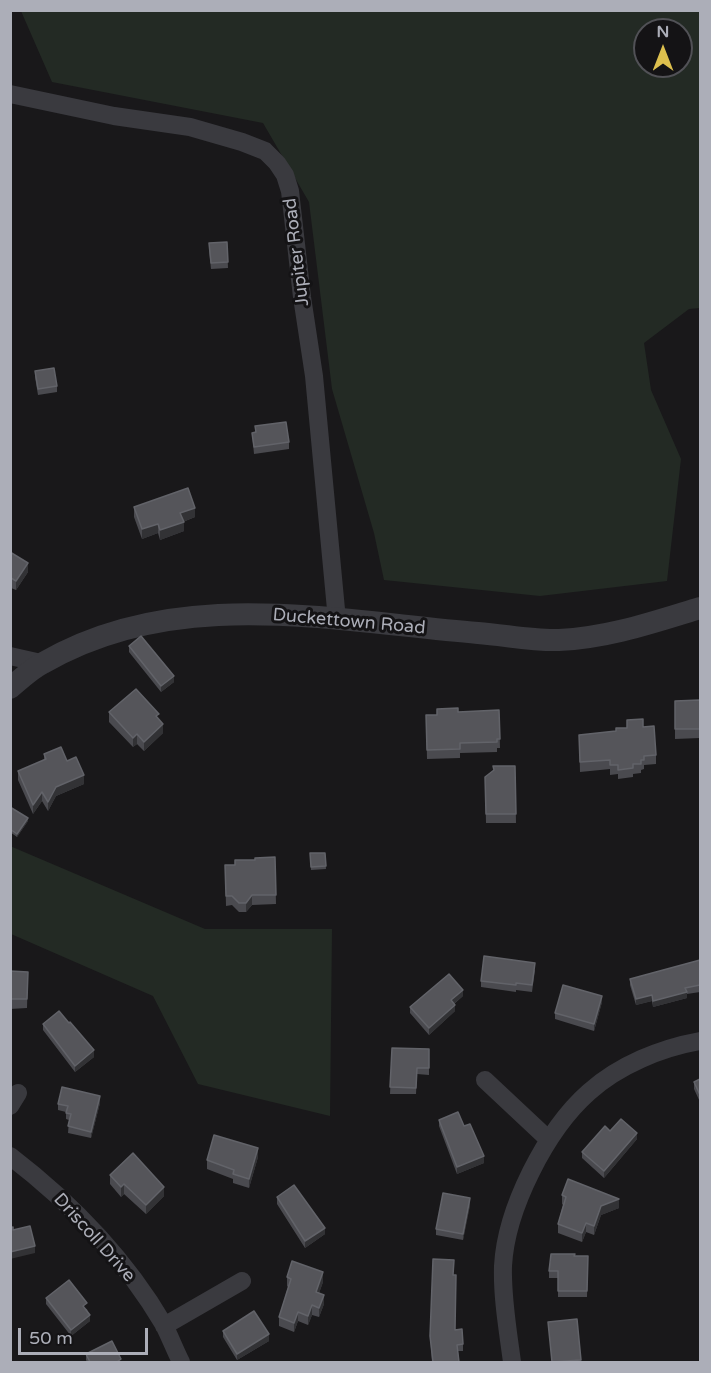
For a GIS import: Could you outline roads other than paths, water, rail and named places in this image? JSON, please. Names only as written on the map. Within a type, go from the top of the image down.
[{"type":"street","name":"Jupiter Road","points":[[10,94],[114,116],[190,127],[242,142],[265,151],[285,175],[290,191],[314,376],[337,620]]},
{"type":"street","name":"Duckettown Road","points":[[10,688],[42,663],[98,638],[139,625],[178,617],[221,614],[284,615],[558,640],[628,629],[700,608]]},
{"type":"street","points":[[10,656],[42,663]]},
{"type":"street","points":[[512,1362],[503,1265],[518,1203],[527,1180],[549,1140],[589,1092],[616,1073],[666,1049],[700,1041]]},
{"type":"street","points":[[485,1080],[549,1140]]},
{"type":"street","name":"Driscoll Drive","points":[[10,1156],[35,1175],[109,1249],[136,1283],[164,1326],[181,1362]]},
{"type":"street","points":[[164,1326],[242,1281]]}]
